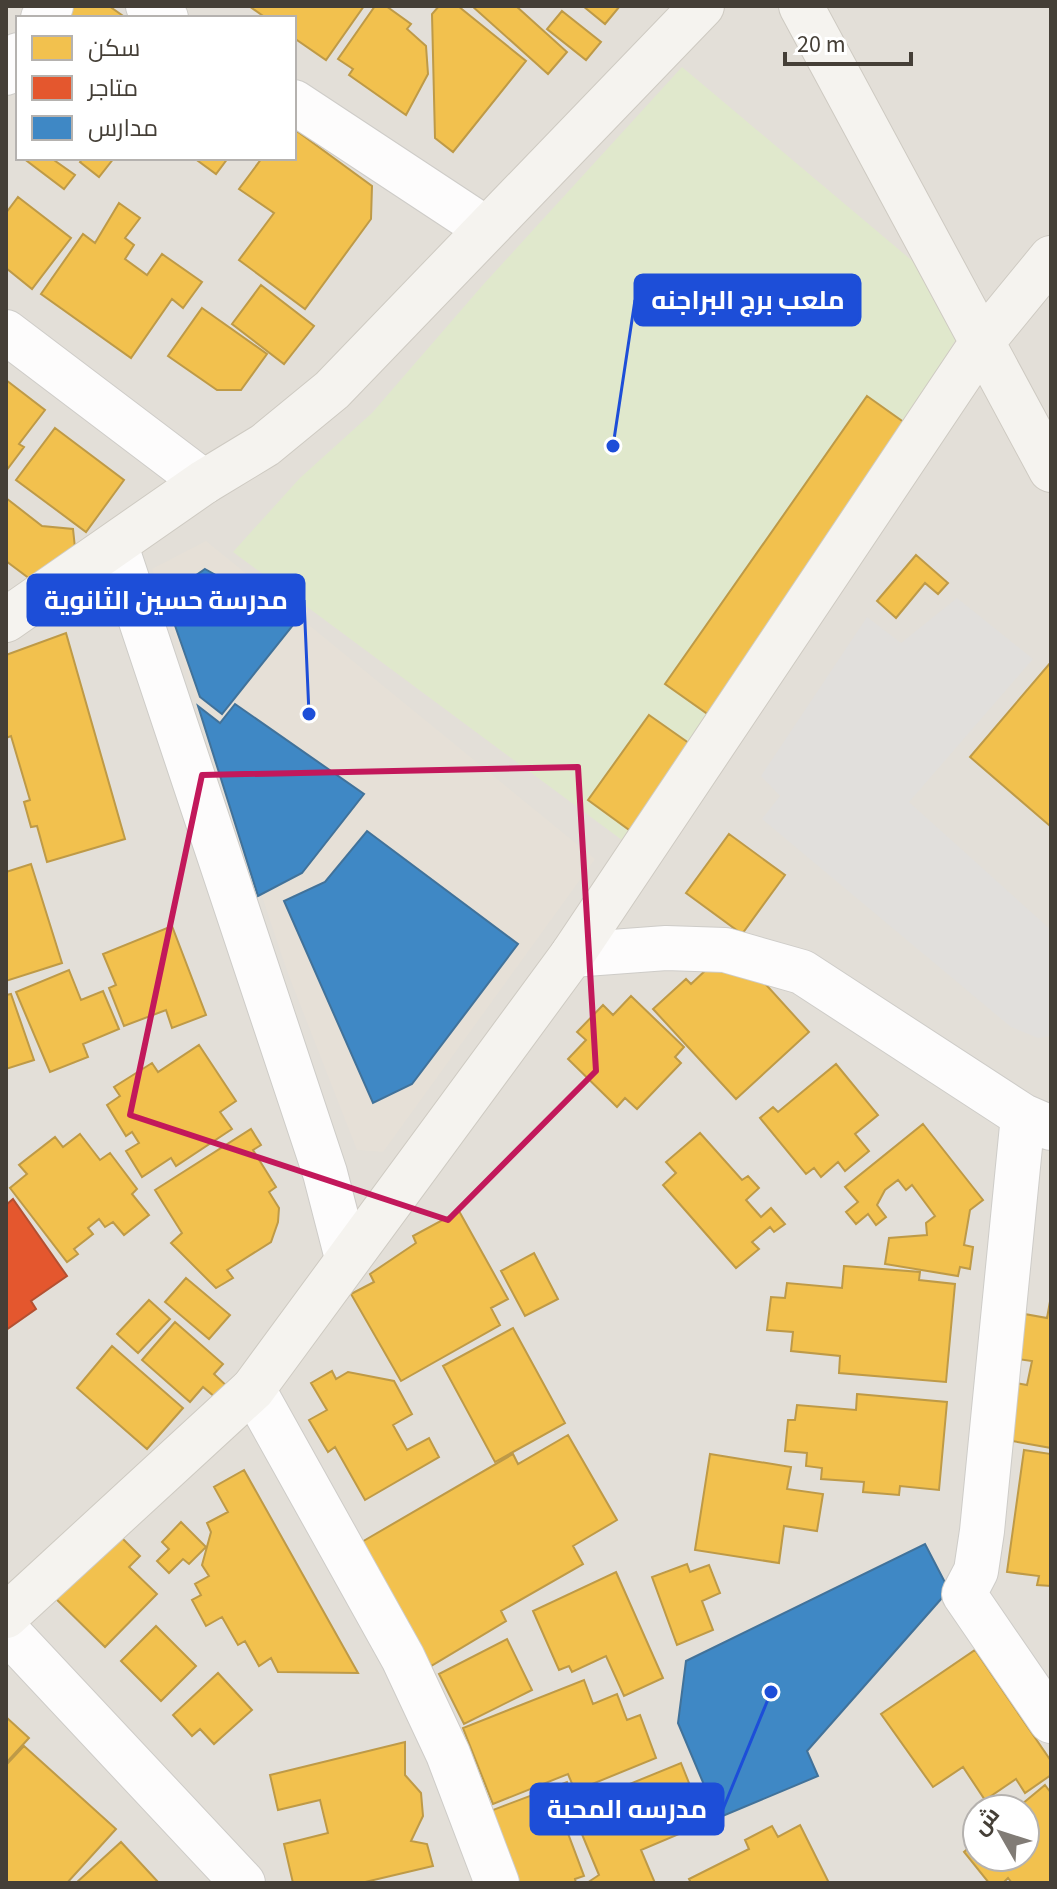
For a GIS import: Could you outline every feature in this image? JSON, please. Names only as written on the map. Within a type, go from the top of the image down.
[{"type":"street","points":[[6,620],[204,482],[265,445],[332,390],[702,6]]},
{"type":"street","points":[[801,6],[1051,470]]},
{"type":"street","points":[[296,103],[485,228]]},
{"type":"street","points":[[6,1616],[253,1389],[572,955],[983,341],[1051,258]]},
{"type":"street","points":[[6,332],[204,482]]},
{"type":"street","points":[[116,546],[325,1173],[347,1258]]},
{"type":"street","points":[[572,955],[693,948],[755,956],[802,972],[1037,1122],[976,1571],[964,1594],[1051,1721]]},
{"type":"street","points":[[253,1389],[403,1658],[448,1754],[497,1883]]},
{"type":"street","points":[[6,1630],[243,1883]]},
{"type":"highlighted area","points":[[578,767],[596,1071],[448,1220],[130,1115],[202,775]]},
{"type":"shaded area","points":[[6,6],[1051,6],[1051,1883],[6,1883]]},
{"type":"shaded area","points":[[206,541],[595,859],[383,1152],[357,1150],[287,971],[152,569]]},
{"type":"shaded area","points":[[957,598],[1033,659],[909,802],[1051,930],[1051,1036],[1038,1038],[1011,1027],[762,819],[780,796],[761,776],[867,617],[901,643]]},
{"type":"green space","points":[[682,67],[973,312],[705,743],[630,846],[233,552],[300,478],[372,413],[482,286]]},
{"type":"building: سكن","points":[[62,6],[109,6],[123,16],[54,16]]},
{"type":"building: سكن","points":[[249,6],[364,6],[326,60],[296,39],[296,16],[263,16]]},
{"type":"building: سكن","points":[[375,6],[386,6],[411,24],[407,29],[426,46],[428,74],[406,115],[349,75],[353,69],[338,59]]},
{"type":"building: سكن","points":[[439,6],[458,6],[526,61],[453,152],[435,138],[432,14]]},
{"type":"building: سكن","points":[[472,6],[516,6],[567,52],[548,74]]},
{"type":"building: سكن","points":[[583,6],[620,6],[605,24]]},
{"type":"building: سكن","points":[[562,11],[601,42],[586,60],[547,29]]},
{"type":"building: سكن","points":[[296,130],[372,186],[371,219],[305,309],[239,260],[274,213],[239,189],[261,160],[296,160]]},
{"type":"building: سكن","points":[[26,160],[54,160],[75,175],[64,189]]},
{"type":"building: سكن","points":[[82,160],[112,160],[99,177],[80,162]]},
{"type":"building: سكن","points":[[197,160],[226,160],[216,174]]},
{"type":"building: سكن","points":[[18,197],[71,238],[32,289],[6,268],[6,213]]},
{"type":"building: سكن","points":[[119,203],[140,218],[125,238],[134,245],[125,259],[147,275],[162,254],[202,282],[183,308],[172,299],[131,358],[41,294],[83,234],[95,243]]},
{"type":"building: سكن","points":[[261,285],[314,326],[284,364],[232,324]]},
{"type":"building: سكن","points":[[202,308],[267,354],[241,390],[217,390],[168,356]]},
{"type":"building: سكن","points":[[6,380],[45,410],[19,444],[24,447],[6,471]]},
{"type":"building: سكن","points":[[867,396],[912,428],[709,715],[665,684]]},
{"type":"building: سكن","points":[[55,428],[124,480],[86,532],[16,480]]},
{"type":"building: سكن","points":[[6,498],[42,526],[73,529],[75,548],[30,579],[6,561]]},
{"type":"building: سكن","points":[[916,555],[948,583],[938,594],[925,583],[896,618],[877,601]]},
{"type":"building: سكن","points":[[66,633],[125,839],[47,862],[37,826],[31,827],[24,802],[30,800],[11,736],[6,738],[6,655]]},
{"type":"building: سكن","points":[[1051,662],[1051,825],[1050,826],[970,757]]},
{"type":"building: سكن","points":[[649,715],[693,746],[632,832],[588,800]]},
{"type":"building: سكن","points":[[729,834],[785,875],[742,934],[686,893]]},
{"type":"building: سكن","points":[[31,864],[62,963],[6,981],[6,872]]},
{"type":"building: سكن","points":[[172,926],[206,1015],[172,1028],[166,1010],[124,1026],[109,988],[116,985],[103,954]]},
{"type":"building: سكن","points":[[750,967],[809,1032],[736,1099],[653,1009],[686,979],[691,984],[708,968]]},
{"type":"building: سكن","points":[[69,970],[81,1000],[103,991],[119,1029],[83,1044],[88,1057],[50,1072],[16,992]]},
{"type":"building: سكن","points":[[11,994],[34,1060],[6,1069],[6,995]]},
{"type":"building: سكن","points":[[631,996],[684,1047],[675,1057],[681,1063],[637,1109],[625,1098],[617,1107],[568,1059],[586,1040],[577,1032],[603,1005],[613,1015]]},
{"type":"building: سكن","points":[[199,1045],[236,1101],[220,1112],[232,1129],[176,1166],[171,1158],[142,1177],[126,1151],[139,1143],[132,1132],[126,1136],[107,1105],[120,1096],[114,1087],[152,1063],[158,1072]]},
{"type":"building: سكن","points":[[836,1064],[878,1115],[855,1134],[869,1151],[845,1171],[838,1162],[821,1177],[814,1168],[806,1174],[760,1118],[773,1107],[778,1112]]},
{"type":"building: سكن","points":[[923,1124],[983,1200],[970,1210],[964,1245],[973,1247],[970,1269],[960,1267],[958,1276],[885,1264],[889,1238],[927,1235],[926,1223],[935,1216],[912,1185],[906,1190],[898,1180],[885,1190],[877,1205],[886,1217],[876,1225],[868,1214],[856,1224],[846,1212],[858,1202],[845,1187]]},
{"type":"building: سكن","points":[[251,1129],[261,1145],[253,1150],[276,1187],[269,1192],[279,1208],[278,1222],[271,1242],[227,1270],[233,1278],[216,1288],[171,1243],[182,1233],[155,1190]]},
{"type":"building: سكن","points":[[700,1133],[742,1180],[748,1176],[759,1188],[746,1200],[761,1217],[771,1208],[785,1224],[774,1232],[770,1227],[752,1242],[759,1249],[736,1268],[663,1185],[676,1173],[666,1162]]},
{"type":"building: سكن","points":[[80,1134],[100,1160],[110,1153],[137,1189],[132,1194],[149,1215],[124,1235],[113,1222],[105,1227],[99,1219],[88,1228],[93,1234],[74,1249],[78,1254],[67,1262],[10,1188],[27,1174],[19,1165],[55,1137],[63,1147]]},
{"type":"building: سكن","points":[[459,1211],[508,1299],[491,1308],[500,1325],[401,1381],[351,1294],[374,1282],[370,1274],[416,1243],[413,1236]]},
{"type":"building: سكن","points":[[534,1253],[558,1299],[525,1316],[501,1271]]},
{"type":"building: سكن","points":[[844,1266],[920,1272],[919,1280],[955,1284],[946,1382],[839,1373],[840,1356],[791,1351],[793,1332],[767,1330],[771,1297],[785,1298],[787,1283],[842,1288]]},
{"type":"building: سكن","points":[[186,1278],[230,1315],[209,1339],[165,1302]]},
{"type":"building: سكن","points":[[1051,1296],[1051,1448],[1001,1439],[1011,1382],[1027,1385],[1032,1361],[1011,1358],[1019,1313],[1047,1318]]},
{"type":"building: سكن","points":[[149,1300],[170,1319],[138,1353],[117,1334]]},
{"type":"building: سكن","points":[[175,1322],[223,1364],[214,1374],[232,1391],[222,1403],[203,1387],[190,1402],[142,1360]]},
{"type":"building: سكن","points":[[513,1328],[565,1423],[495,1462],[443,1366]]},
{"type":"building: سكن","points":[[112,1346],[183,1408],[147,1449],[77,1388]]},
{"type":"building: سكن","points":[[332,1371],[336,1379],[348,1372],[394,1381],[412,1414],[393,1425],[407,1450],[429,1438],[439,1457],[365,1500],[335,1447],[328,1452],[309,1420],[327,1410],[311,1383]]},
{"type":"building: سكن","points":[[857,1394],[947,1402],[939,1490],[900,1486],[899,1495],[863,1492],[864,1482],[821,1479],[822,1468],[806,1466],[807,1453],[785,1451],[788,1420],[795,1420],[797,1405],[856,1410]]},
{"type":"building: سكن","points":[[568,1435],[617,1520],[573,1546],[583,1564],[501,1611],[506,1621],[431,1666],[360,1543],[513,1454],[518,1464]]},
{"type":"building: سكن","points":[[1024,1450],[1051,1454],[1051,1586],[1037,1585],[1039,1576],[1007,1572]]},
{"type":"building: سكن","points":[[710,1454],[791,1467],[787,1489],[823,1494],[817,1531],[784,1526],[779,1563],[695,1550]]},
{"type":"building: سكن","points":[[244,1470],[358,1673],[278,1672],[271,1658],[259,1666],[245,1641],[238,1645],[222,1617],[206,1626],[192,1600],[201,1595],[195,1584],[209,1576],[202,1565],[211,1532],[207,1523],[228,1512],[214,1487]]},
{"type":"building: سكن","points":[[181,1522],[206,1547],[189,1564],[183,1559],[169,1573],[157,1561],[169,1549],[162,1542]]},
{"type":"building: سكن","points":[[114,1530],[140,1556],[129,1567],[157,1594],[105,1647],[51,1594]]},
{"type":"building: سكن","points":[[687,1564],[690,1572],[709,1565],[720,1593],[702,1601],[713,1630],[677,1645],[652,1577]]},
{"type":"building: سكن","points":[[616,1572],[663,1678],[624,1696],[606,1656],[572,1672],[569,1666],[559,1670],[533,1611]]},
{"type":"building: سكن","points":[[156,1626],[196,1666],[161,1701],[121,1661]]},
{"type":"building: سكن","points":[[507,1639],[532,1690],[464,1724],[439,1674]]},
{"type":"building: سكن","points":[[975,1650],[1051,1761],[1051,1775],[1025,1793],[1016,1779],[995,1793],[980,1793],[963,1767],[933,1787],[881,1714]]},
{"type":"building: سكن","points":[[218,1673],[252,1710],[214,1744],[200,1729],[192,1736],[173,1715]]},
{"type":"building: سكن","points":[[584,1680],[593,1704],[617,1694],[627,1720],[640,1715],[656,1758],[575,1791],[568,1774],[493,1804],[463,1728]]},
{"type":"building: سكن","points":[[6,1717],[29,1738],[6,1763]]},
{"type":"building: سكن","points":[[405,1742],[405,1775],[421,1793],[423,1816],[411,1841],[427,1844],[433,1866],[361,1883],[293,1883],[284,1844],[328,1833],[320,1800],[278,1810],[270,1775]]},
{"type":"building: سكن","points":[[24,1746],[116,1829],[67,1883],[6,1883],[6,1765]]},
{"type":"building: سكن","points":[[681,1763],[705,1823],[641,1850],[655,1883],[587,1883],[599,1875],[571,1808]]},
{"type":"building: سكن","points":[[567,1782],[575,1805],[553,1813],[558,1826],[564,1823],[584,1876],[575,1879],[576,1883],[510,1883],[485,1813]]},
{"type":"building: سكن","points":[[1045,1785],[1051,1793],[1051,1883],[1012,1883],[1008,1878],[1003,1883],[989,1883],[981,1873],[1041,1873],[1041,1793],[1035,1793]]},
{"type":"building: سكن","points":[[800,1825],[829,1883],[691,1883],[689,1879],[749,1849],[745,1840],[772,1826],[778,1837]]},
{"type":"building: سكن","points":[[121,1842],[159,1883],[76,1883]]},
{"type":"building: متاجر","points":[[13,1199],[67,1276],[31,1301],[36,1309],[6,1330],[6,1205]]},
{"type":"building: مدارس","points":[[205,569],[297,620],[222,714],[200,697],[165,597]]},
{"type":"building: مدارس","points":[[235,704],[364,794],[302,873],[258,896],[198,706],[220,723]]},
{"type":"building: مدارس","points":[[367,831],[518,944],[412,1084],[373,1103],[284,901],[325,882]]},
{"type":"building: مدارس","points":[[925,1544],[949,1590],[807,1751],[818,1776],[718,1818],[678,1723],[686,1661]]},
{"type":"place","name":"ملعب برج البراجنه","points":[[613,446]]},
{"type":"place","name":"مدرسة حسين الثانوية","points":[[309,714]]},
{"type":"place","name":"مدرسه المحبة","points":[[771,1692]]}]
